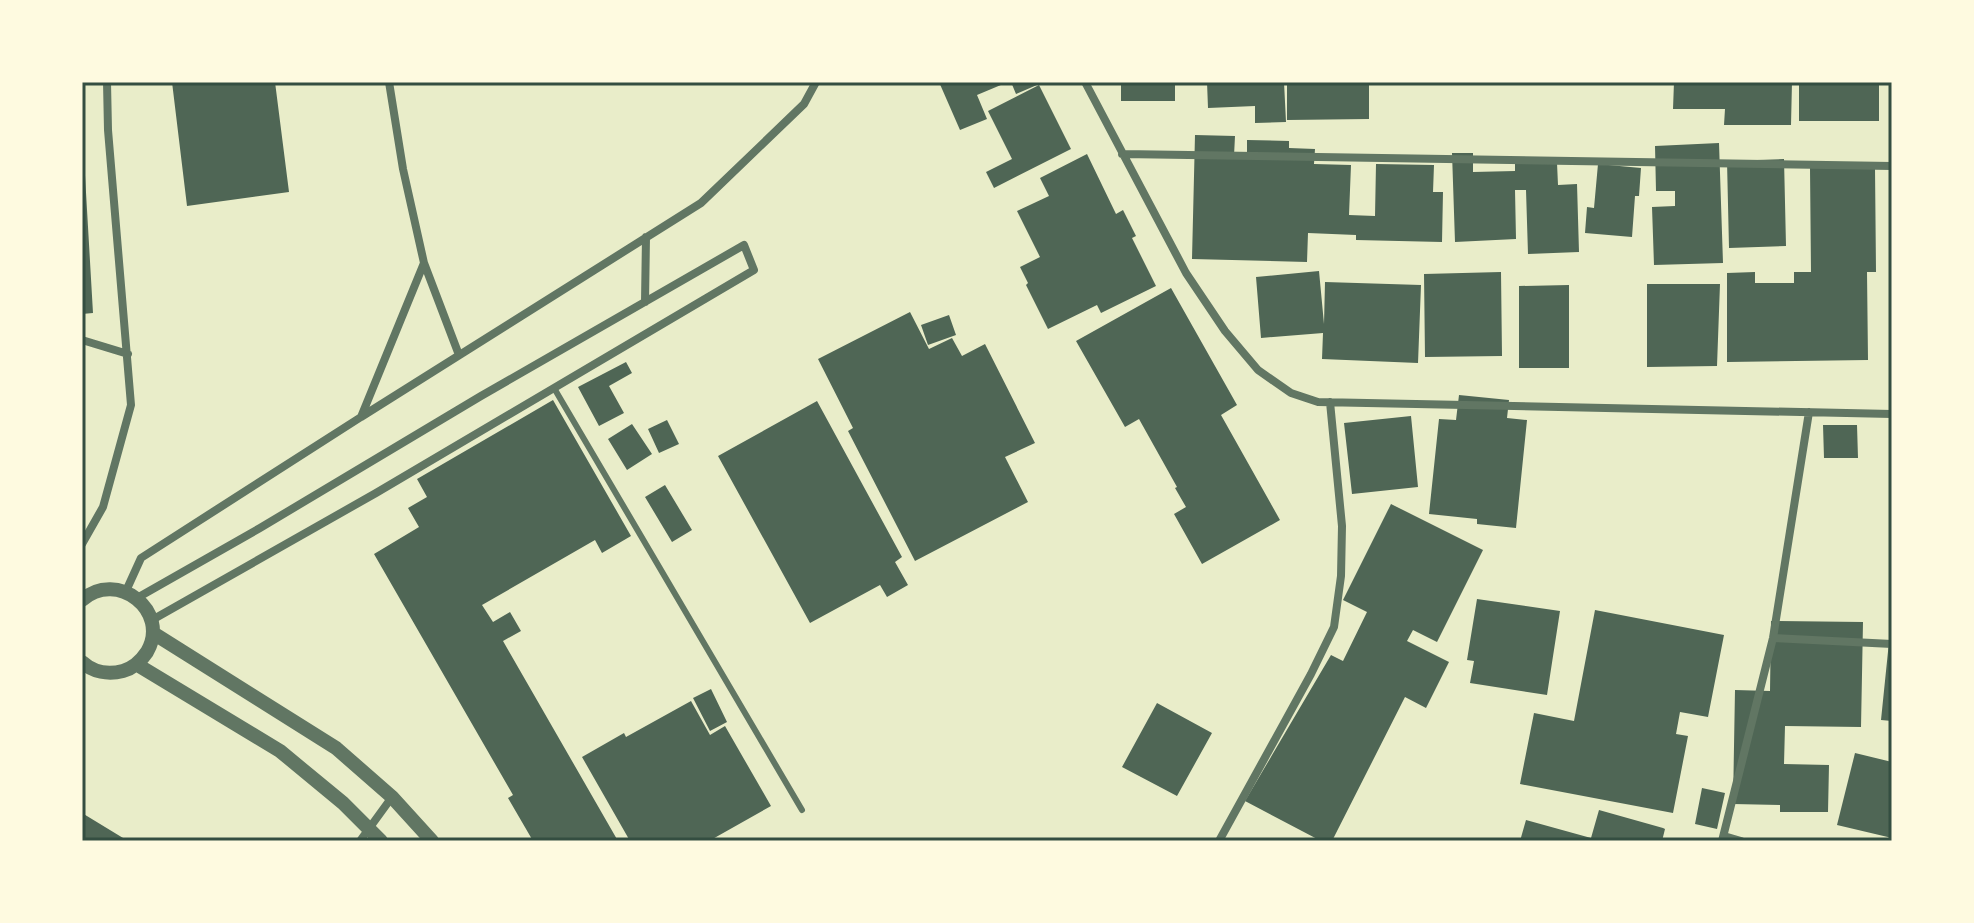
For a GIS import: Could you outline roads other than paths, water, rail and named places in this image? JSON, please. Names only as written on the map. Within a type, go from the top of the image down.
[{"type":"street","points":[[82,544],[103,507],[131,405],[108,130],[107,82]]},
{"type":"street","points":[[389,82],[403,169],[424,263],[459,355]]},
{"type":"street","points":[[132,594],[141,558],[701,203],[804,104],[816,82]]},
{"type":"street","points":[[1085,82],[1186,273],[1225,331],[1258,370],[1291,393],[1318,402],[1892,414]]},
{"type":"street","points":[[1122,154],[1892,166]]},
{"type":"street","points":[[645,302],[646,237]]},
{"type":"street","points":[[132,594],[260,528],[744,245],[754,270],[152,626]]},
{"type":"street","points":[[361,417],[424,263]]},
{"type":"street","points":[[82,340],[128,354]]},
{"type":"street","points":[[1219,841],[1334,627],[1341,576],[1342,526],[1330,402]]},
{"type":"street","points":[[1741,841],[1723,839],[1773,638],[1809,412]]},
{"type":"street","points":[[82,662],[101,672],[116,673],[130,669],[142,660],[150,647],[152,626],[146,607],[132,594],[113,588],[84,596]]},
{"type":"street","points":[[152,626],[336,748],[392,797],[432,841]]},
{"type":"street","points":[[1773,638],[1892,644]]},
{"type":"street","points":[[136,664],[280,751],[343,803],[365,835],[381,841]]},
{"type":"street","points":[[365,835],[392,797]]},
{"type":"lane","points":[[554,388],[802,810]]}]
